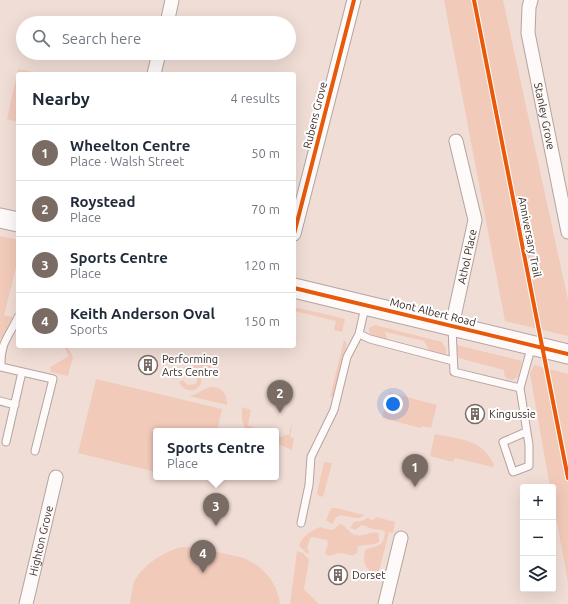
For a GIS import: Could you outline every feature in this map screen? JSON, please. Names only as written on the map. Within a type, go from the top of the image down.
[{"type":"main road","points":[[0,218],[16,222]]},
{"type":"main road","name":"Mont Albert Road","points":[[296,288],[366,304],[568,354]]},
{"type":"street","points":[[169,16],[172,0]]},
{"type":"street","name":"Rubens Grove","points":[[296,226],[354,0]]},
{"type":"street","name":"Stanley Grove","points":[[531,0],[528,33],[566,210],[568,232]]},
{"type":"street","points":[[154,72],[157,60]]},
{"type":"street","name":"Athol Place","points":[[452,326],[475,220],[456,141]]},
{"type":"street","name":"Highton Grove","points":[[26,604],[56,477]]},
{"type":"street","points":[[385,604],[401,538]]},
{"type":"lane","points":[[300,523],[309,485],[312,457],[334,410],[348,357],[359,334],[366,304]]},
{"type":"lane","points":[[16,321],[0,355],[1,367],[53,379],[35,451]]},
{"type":"lane","points":[[452,326],[454,372],[520,388]]},
{"type":"lane","points":[[359,334],[370,339],[453,361]]},
{"type":"lane","points":[[527,433],[503,442],[513,472],[529,466],[527,433],[520,388],[532,345]]},
{"type":"lane","points":[[0,434],[7,438],[22,372]]},
{"type":"lane","points":[[0,401],[14,405]]},
{"type":"shaded area","points":[[444,0],[503,0],[568,300],[568,336],[505,321]]},
{"type":"shaded area","points":[[18,69],[33,72],[17,72]]},
{"type":"shaded area","points":[[16,78],[16,121],[7,119]]},
{"type":"shaded area","points":[[0,236],[16,240],[16,268],[4,315],[14,318],[0,340]]},
{"type":"shaded area","points":[[296,307],[345,319],[342,332],[334,330],[336,321],[296,311]]},
{"type":"shaded area","points":[[375,325],[442,342],[446,349],[446,355],[430,352],[424,341],[385,332],[388,341],[380,340],[369,332],[369,328]]},
{"type":"shaded area","points":[[344,340],[347,343],[334,396],[330,397]]},
{"type":"shaded area","points":[[457,345],[522,361],[518,377],[512,380],[507,379],[504,374],[504,370],[459,358]]},
{"type":"shaded area","points":[[65,348],[68,348],[73,357],[68,376],[51,372],[50,367],[69,356]]},
{"type":"shaded area","points":[[196,358],[213,363],[209,375],[199,373],[201,382],[197,388],[195,390],[187,390],[183,388],[179,382],[183,380],[188,385],[196,384],[197,377],[192,372]]},
{"type":"shaded area","points":[[534,365],[568,374],[568,582],[556,517],[556,484],[549,484],[530,374]]},
{"type":"shaded area","points":[[96,379],[222,409],[218,428],[153,428],[153,471],[78,453]]},
{"type":"shaded area","points":[[212,387],[219,388],[224,392],[227,405],[189,396],[206,389]]},
{"type":"shaded area","points":[[389,392],[437,405],[431,428],[422,426],[421,428],[382,418]]},
{"type":"shaded area","points":[[242,407],[251,410],[248,425],[254,428],[245,428],[242,420]]},
{"type":"shaded area","points":[[292,425],[290,437],[294,438],[292,450],[279,444],[279,436],[289,435]]},
{"type":"shaded area","points":[[435,434],[461,439],[477,445],[489,456],[494,465],[493,467],[455,458],[453,462],[430,456]]},
{"type":"shaded area","points":[[324,462],[332,463],[323,497],[317,495],[317,493]]},
{"type":"shaded area","points":[[332,508],[364,515],[356,518],[343,515],[339,516],[335,519],[333,524],[326,521]]},
{"type":"shaded area","points":[[376,517],[395,522],[393,533],[389,532],[378,575],[374,574],[368,569],[364,562],[364,558],[366,549],[377,546],[383,541],[385,532],[362,525],[355,530],[351,528],[354,522],[362,521],[367,518],[373,520]]},
{"type":"shaded area","points":[[340,524],[355,535],[378,533],[379,542],[375,544],[358,546],[357,553],[352,555],[340,553],[330,556],[327,555],[325,553],[328,544],[327,540],[312,537],[310,538],[307,549],[309,552],[308,554],[299,546],[300,542],[307,534],[313,530],[320,527],[333,530]]},
{"type":"shaded area","points":[[182,547],[197,548],[241,557],[257,565],[273,583],[279,597],[280,604],[130,604],[134,582],[144,568],[162,555]]},
{"type":"shaded area","points":[[297,551],[303,553],[309,560],[304,589],[319,604],[290,604]]},
{"type":"cycle path","points":[[296,226],[354,0]]},
{"type":"cycle path","name":"Anniversary Trail","points":[[474,0],[568,478]]},
{"type":"cycle path","points":[[296,288],[568,354]]},
{"type":"place","name":"Performing Arts Centre","points":[[148,365]]},
{"type":"place","name":"Roystead","points":[[280,413]]},
{"type":"place","name":"Kingussie","points":[[475,414]]},
{"type":"place","name":"Wheelton Centre","points":[[415,487]]},
{"type":"place","name":"Sports Centre","points":[[216,526]]},
{"type":"place","name":"Keith Anderson Oval","points":[[203,573]]},
{"type":"place","name":"Dorset","points":[[338,575]]}]
